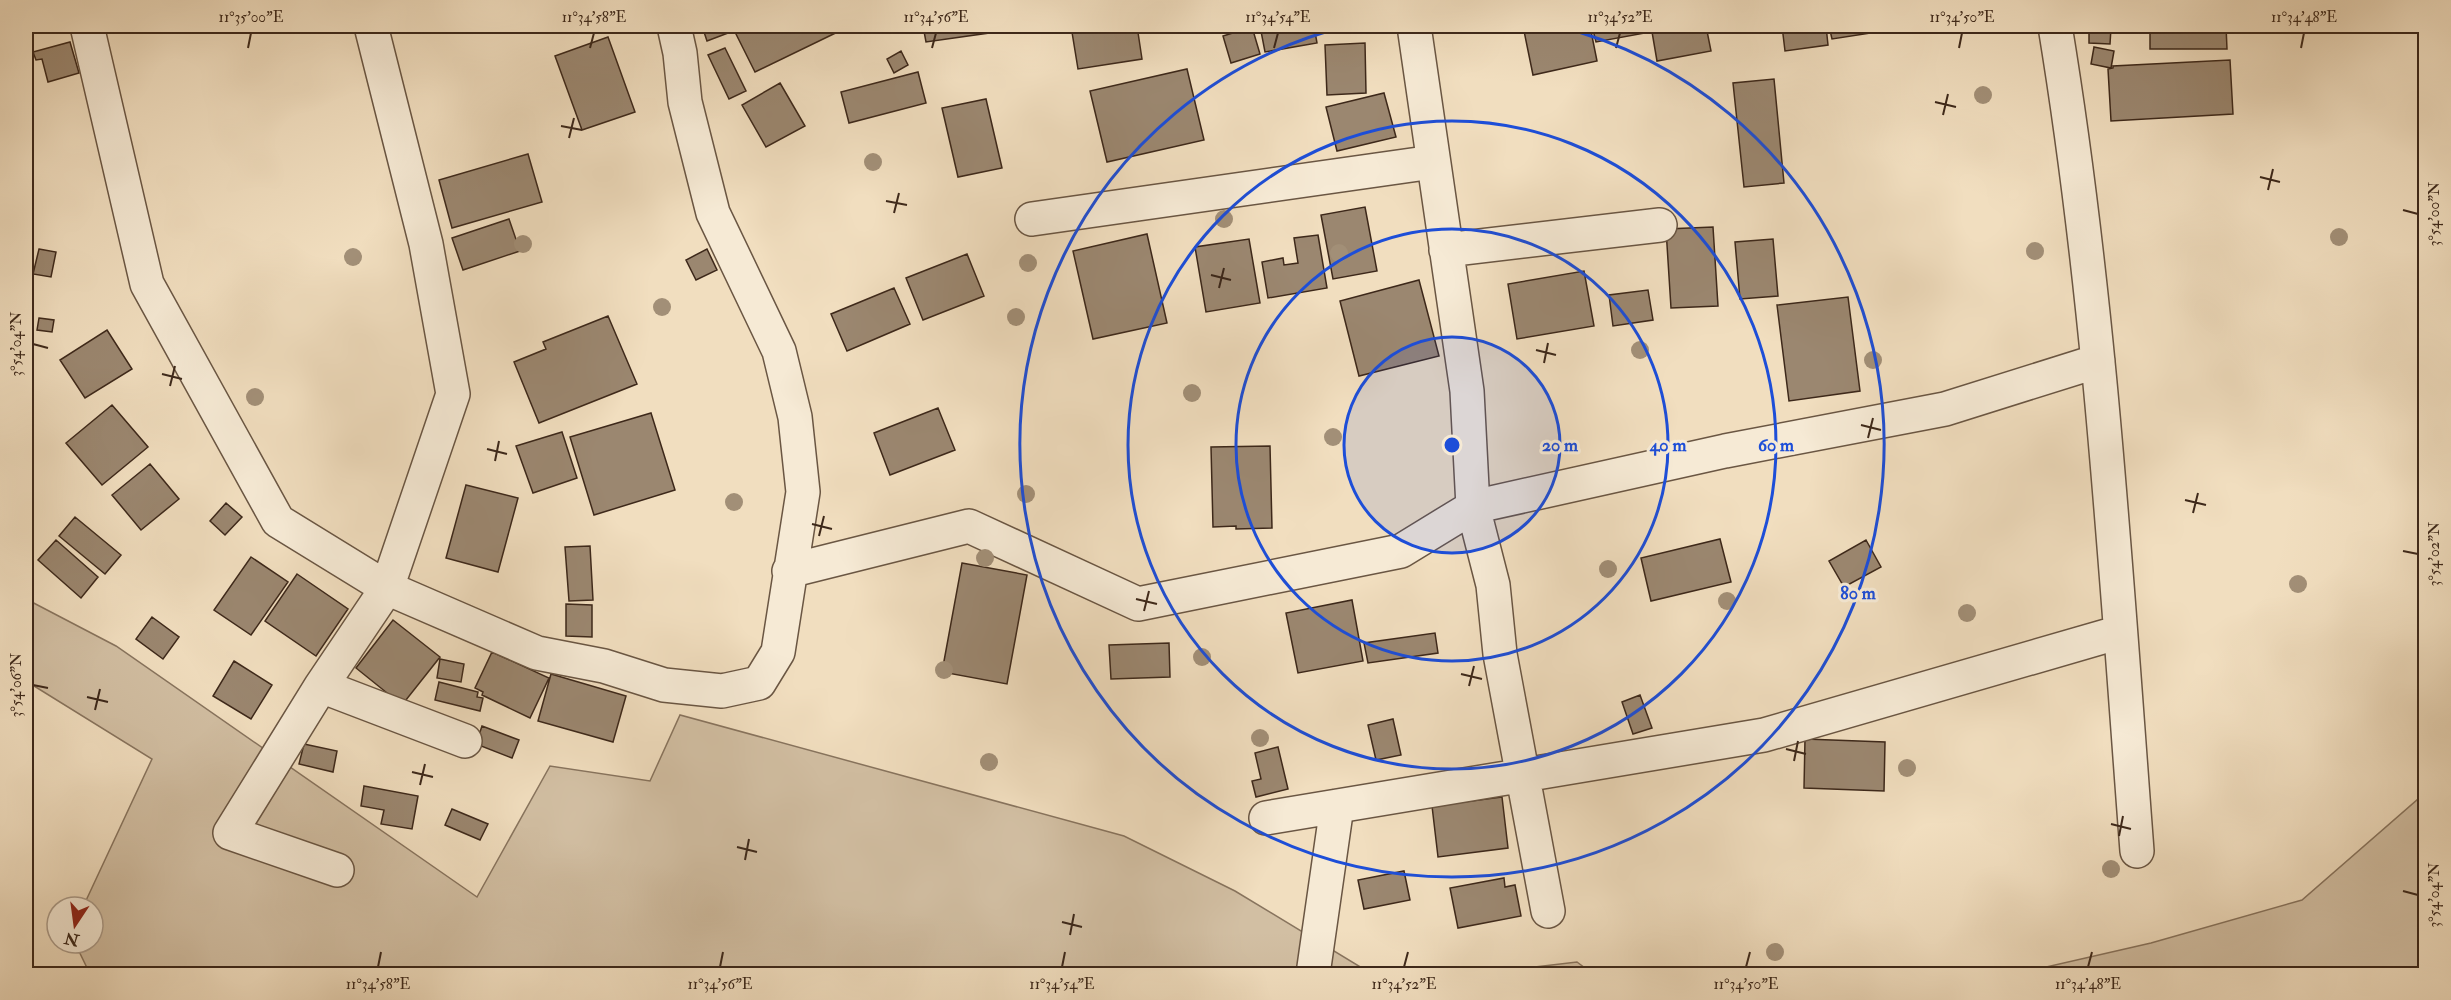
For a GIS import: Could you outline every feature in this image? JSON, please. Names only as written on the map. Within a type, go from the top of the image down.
[{"type":"street","points":[[87,26],[147,284],[278,521],[387,588],[537,653],[604,666],[664,685],[722,691],[759,683],[778,652],[803,492],[795,417],[778,351],[713,213],[685,102],[674,26]]},
{"type":"street","points":[[337,870],[230,833],[321,686],[387,588],[453,394],[426,244],[371,26]]},
{"type":"street","points":[[1414,26],[1467,391],[1473,507],[1493,585],[1500,654],[1548,911]]},
{"type":"street","points":[[2055,26],[2070,114],[2106,439],[2137,851]]},
{"type":"street","points":[[1032,219],[1433,162]]},
{"type":"street","points":[[1446,250],[1660,225]]},
{"type":"street","points":[[789,571],[969,526],[1138,604],[1401,551],[1473,507],[1725,451],[1945,409],[2098,361]]},
{"type":"street","points":[[1266,818],[1764,735],[2120,632]]},
{"type":"street","points":[[321,686],[465,741]]},
{"type":"street","points":[[1313,975],[1337,806]]},
{"type":"shaded area","points":[[26,599],[116,646],[477,897],[550,766],[650,781],[680,715],[1124,836],[1235,891],[1372,974],[90,974],[81,955],[105,955],[105,895],[89,895],[152,759],[26,681]]},
{"type":"shaded area","points":[[2425,793],[2425,974],[2016,974],[2151,943],[2302,900]]},
{"type":"shaded area","points":[[1577,962],[1593,974],[1475,974]]},
{"type":"building","points":[[702,26],[726,26],[728,33],[707,41]]},
{"type":"building","points":[[732,26],[850,26],[755,72]]},
{"type":"building","points":[[923,26],[995,26],[996,32],[926,42]]},
{"type":"building","points":[[1071,26],[1137,26],[1142,59],[1078,69]]},
{"type":"building","points":[[1260,26],[1314,26],[1317,43],[1265,52]]},
{"type":"building","points":[[1523,26],[1590,26],[1597,61],[1533,75]]},
{"type":"building","points":[[1592,26],[1643,26],[1645,33],[1596,42]]},
{"type":"building","points":[[1651,26],[1706,26],[1711,51],[1657,61]]},
{"type":"building","points":[[1782,26],[1826,26],[1828,45],[1785,51]]},
{"type":"building","points":[[1829,26],[1916,26],[1832,39]]},
{"type":"building","points":[[2150,26],[2226,26],[2227,49],[2150,49]]},
{"type":"building","points":[[1252,27],[1260,54],[1231,63],[1223,36]]},
{"type":"building","points":[[2089,27],[2111,28],[2110,44],[2089,43]]},
{"type":"building","points":[[608,37],[635,112],[582,130],[555,56]]},
{"type":"building","points":[[70,42],[79,73],[48,82],[42,59],[36,60],[33,52]]},
{"type":"building","points":[[1365,43],[1366,93],[1327,95],[1325,45]]},
{"type":"building","points":[[2094,47],[2114,51],[2111,68],[2091,64]]},
{"type":"building","points":[[725,48],[746,91],[729,99],[708,55]]},
{"type":"building","points":[[901,51],[908,65],[894,73],[887,59]]},
{"type":"building","points":[[2230,60],[2233,114],[2111,121],[2108,69],[2113,66]]},
{"type":"building","points":[[1187,69],[1204,140],[1107,162],[1090,91]]},
{"type":"building","points":[[918,72],[926,103],[849,123],[841,92]]},
{"type":"building","points":[[1774,79],[1784,183],[1744,187],[1733,83]]},
{"type":"building","points":[[780,83],[805,126],[766,147],[742,105]]},
{"type":"building","points":[[1384,93],[1396,137],[1337,151],[1326,107]]},
{"type":"building","points":[[986,99],[1002,168],[958,177],[942,108]]},
{"type":"building","points":[[528,154],[542,202],[452,228],[439,180]]},
{"type":"building","points":[[1365,207],[1377,271],[1333,279],[1321,215]]},
{"type":"building","points":[[509,219],[520,251],[463,270],[452,238]]},
{"type":"building","points":[[1713,227],[1718,306],[1671,308],[1666,229]]},
{"type":"building","points":[[1147,234],[1167,323],[1093,339],[1073,251]]},
{"type":"building","points":[[1318,235],[1327,288],[1268,298],[1262,262],[1283,258],[1284,265],[1298,263],[1294,238]]},
{"type":"building","points":[[1249,239],[1260,303],[1206,312],[1195,247]]},
{"type":"building","points":[[1773,239],[1778,296],[1740,299],[1735,242]]},
{"type":"building","points":[[39,249],[56,252],[51,277],[33,274]]},
{"type":"building","points":[[707,249],[717,270],[696,280],[686,260]]},
{"type":"building","points":[[967,254],[984,296],[923,320],[906,278]]},
{"type":"building","points":[[1584,271],[1594,326],[1517,339],[1508,284]]},
{"type":"building","points":[[1419,280],[1439,356],[1359,376],[1340,301]]},
{"type":"building","points":[[894,288],[910,324],[847,351],[831,314]]},
{"type":"building","points":[[1648,290],[1653,320],[1613,326],[1609,295]]},
{"type":"building","points":[[1848,297],[1860,391],[1789,401],[1777,305]]},
{"type":"building","points":[[608,316],[637,384],[539,423],[514,362],[546,349],[543,342]]},
{"type":"building","points":[[39,318],[54,320],[52,332],[37,330]]},
{"type":"building","points":[[107,330],[132,369],[85,398],[60,360]]},
{"type":"building","points":[[112,405],[148,447],[102,485],[66,443]]},
{"type":"building","points":[[938,408],[955,450],[890,475],[874,433]]},
{"type":"building","points":[[651,413],[675,490],[594,515],[570,437]]},
{"type":"building","points":[[562,432],[577,478],[533,493],[516,446]]},
{"type":"building","points":[[1270,446],[1272,528],[1213,527],[1211,447]]},
{"type":"building","points":[[150,464],[179,499],[141,530],[112,495]]},
{"type":"building","points":[[466,485],[518,498],[498,572],[446,558]]},
{"type":"building","points":[[226,503],[242,517],[225,535],[210,521]]},
{"type":"building","points":[[75,517],[121,555],[105,574],[59,536]]},
{"type":"building","points":[[1720,539],[1731,582],[1651,601],[1641,558]]},
{"type":"building","points":[[56,540],[98,577],[81,598],[38,560]]},
{"type":"building","points":[[1866,540],[1881,567],[1844,587],[1829,561]]},
{"type":"building","points":[[590,546],[593,600],[569,601],[565,547]]},
{"type":"building","points":[[251,557],[288,582],[251,635],[214,610]]},
{"type":"building","points":[[962,563],[1027,575],[1007,684],[942,672]]},
{"type":"building","points":[[297,574],[348,609],[316,656],[265,621]]},
{"type":"building","points":[[1352,600],[1363,661],[1298,673],[1286,613]]},
{"type":"building","points":[[566,604],[592,605],[592,637],[566,636]]},
{"type":"building","points":[[152,617],[179,637],[163,659],[136,639]]},
{"type":"building","points":[[393,620],[440,657],[402,705],[356,668]]},
{"type":"building","points":[[1435,633],[1438,653],[1368,663],[1364,643]]},
{"type":"building","points":[[1169,643],[1170,677],[1111,679],[1109,645]]},
{"type":"building","points":[[492,652],[549,678],[530,718],[482,695],[483,692],[475,688]]},
{"type":"building","points":[[440,659],[464,664],[461,682],[437,678]]},
{"type":"building","points":[[234,661],[272,685],[251,719],[213,696]]},
{"type":"building","points":[[551,674],[626,696],[613,742],[538,721]]},
{"type":"building","points":[[439,682],[478,692],[477,697],[483,698],[480,711],[435,700]]},
{"type":"building","points":[[1640,695],[1652,728],[1633,734],[1622,702]]},
{"type":"building","points":[[1393,719],[1401,755],[1376,760],[1368,725]]},
{"type":"building","points":[[482,726],[519,740],[512,758],[476,744],[473,730],[480,732]]},
{"type":"building","points":[[1805,739],[1885,742],[1884,791],[1804,788]]},
{"type":"building","points":[[304,744],[337,751],[333,772],[299,764]]},
{"type":"building","points":[[1278,747],[1288,789],[1256,797],[1252,781],[1261,779],[1255,753]]},
{"type":"building","points":[[364,786],[418,796],[412,829],[381,824],[384,810],[361,806]]},
{"type":"building","points":[[1502,797],[1508,848],[1438,857],[1432,806]]},
{"type":"building","points":[[452,809],[488,824],[480,840],[445,825]]},
{"type":"building","points":[[1404,871],[1410,900],[1364,909],[1358,880]]},
{"type":"building","points":[[1504,878],[1505,887],[1515,885],[1521,916],[1458,928],[1450,888]]}]
